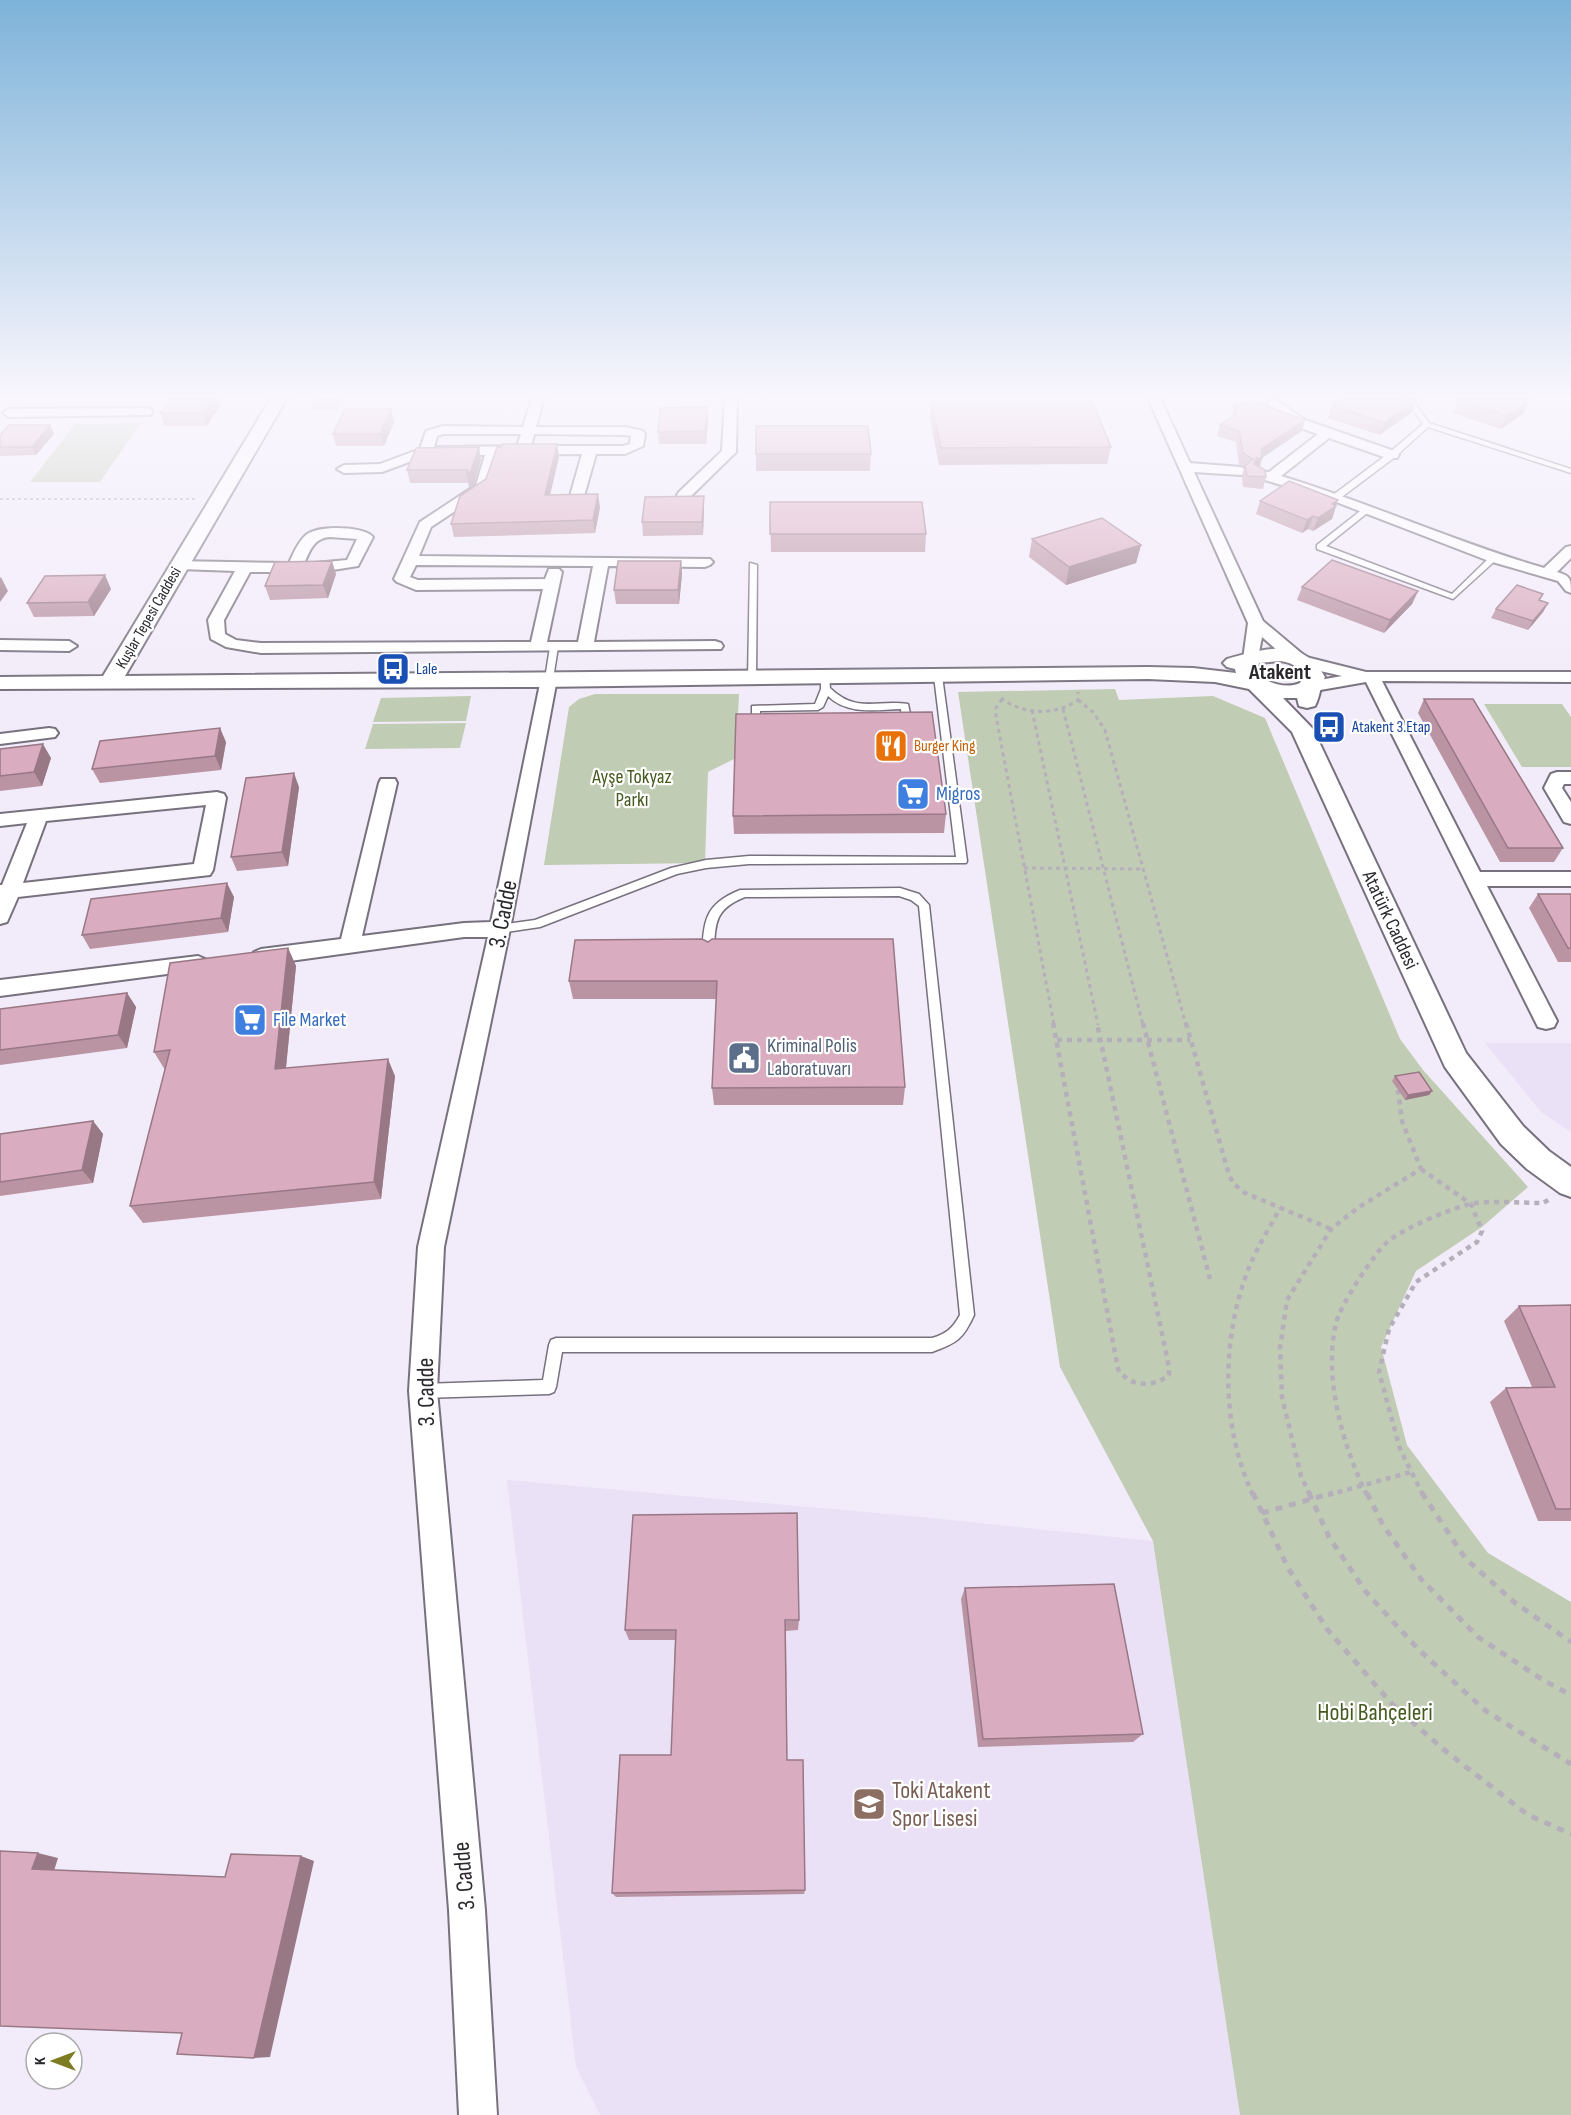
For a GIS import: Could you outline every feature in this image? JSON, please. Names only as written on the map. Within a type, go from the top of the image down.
[{"type":"street","points":[[467,497],[425,525],[402,579],[416,585],[552,584]]},
{"type":"street","points":[[1200,497],[1256,623],[1307,666],[1314,677],[1309,687],[1302,729]]},
{"type":"street","points":[[1336,497],[1494,558],[1568,581]]},
{"type":"street","name":"Kuşlar Tepesi Caddesi","points":[[110,683],[219,499]]},
{"type":"street","points":[[1547,573],[1571,550]]},
{"type":"street","points":[[409,561],[705,562]]},
{"type":"street","points":[[546,647],[552,584],[557,561]]},
{"type":"street","points":[[585,646],[601,561]]},
{"type":"street","points":[[180,564],[295,567]]},
{"type":"street","points":[[244,567],[216,620],[217,636],[232,644],[261,648],[715,646]]},
{"type":"street","points":[[1256,623],[1251,659],[1246,669],[1247,675],[1302,729]]},
{"type":"street","points":[[0,645],[69,646]]},
{"type":"street","points":[[1194,673],[1268,654],[1367,676]]},
{"type":"street","points":[[0,683],[752,679],[826,684],[938,676],[1194,673],[1259,685],[1280,692],[1301,691],[1309,687],[1367,676],[1571,677]]},
{"type":"street","points":[[1367,676],[1475,879],[1546,1021]]},
{"type":"street","name":"3. Cadde","points":[[478,2115],[467,1910],[423,1390],[431,1247],[500,929],[549,679]]},
{"type":"street","name":"Atatürk Caddesi","points":[[1302,729],[1455,1059],[1512,1135],[1538,1160],[1562,1190]]},
{"type":"street","points":[[0,739],[50,734]]},
{"type":"street","points":[[1571,778],[1557,778],[1552,788],[1571,818]]},
{"type":"street","points":[[349,947],[388,783]]},
{"type":"street","points":[[0,820],[217,798],[203,870],[5,891]]},
{"type":"street","points":[[0,917],[5,891],[39,816]]},
{"type":"street","points":[[1475,879],[1571,879]]},
{"type":"street","points":[[244,959],[349,947],[464,930],[500,929]]},
{"type":"street","points":[[0,988],[221,962]]},
{"type":"street","name":"Atatürk Caddesi","points":[[1490,1105],[1571,1160]]},
{"type":"lane","points":[[1367,510],[1320,547],[1453,597],[1494,558]]},
{"type":"lane","points":[[752,679],[753,565]]},
{"type":"lane","points":[[546,647],[549,679]]},
{"type":"lane","points":[[500,929],[536,924],[675,871],[714,863],[749,860],[962,861],[938,676]]},
{"type":"lane","points":[[826,684],[836,701],[849,707],[905,706],[907,723],[896,723]]},
{"type":"lane","points":[[767,725],[755,725],[755,708],[818,707],[826,684]]},
{"type":"lane","points":[[423,1390],[549,1387],[556,1345],[932,1345],[952,1338],[959,1332],[967,1315],[924,905],[915,897],[900,892],[744,893],[724,901],[710,916],[708,954]]},
{"type":"path","points":[[0,499],[219,499]]},
{"type":"path","points":[[1072,675],[1078,690],[1078,700]]},
{"type":"path","points":[[994,676],[997,692],[1011,706],[1032,710],[1063,709],[1078,700]]},
{"type":"path","points":[[1002,699],[996,708],[996,716],[1118,1369],[1121,1377],[1129,1382],[1159,1382],[1165,1380],[1169,1375],[1169,1367],[1032,710]]},
{"type":"path","points":[[1078,700],[1093,712],[1105,730],[1190,1040],[1232,1181],[1245,1193],[1331,1229]]},
{"type":"path","points":[[1063,709],[1210,1279]]},
{"type":"path","points":[[1024,868],[1142,869]]},
{"type":"path","points":[[1057,1041],[1190,1040]]},
{"type":"path","points":[[1398,1090],[1402,1121],[1421,1169],[1471,1204],[1482,1230],[1477,1242],[1416,1282],[1389,1329],[1379,1372],[1400,1449],[1411,1472],[1465,1558],[1514,1602],[1571,1642]]},
{"type":"path","points":[[1421,1169],[1359,1207],[1331,1229],[1287,1300],[1280,1348],[1282,1397],[1301,1476],[1329,1537],[1366,1592],[1419,1650],[1486,1711],[1571,1764]]},
{"type":"path","points":[[1562,1190],[1543,1203],[1471,1204],[1437,1216],[1389,1239],[1358,1280],[1336,1322],[1332,1371],[1339,1418],[1353,1467],[1383,1525],[1421,1580],[1478,1637],[1543,1680],[1571,1695]]},
{"type":"path","points":[[1280,1208],[1250,1265],[1232,1324],[1229,1399],[1234,1436],[1250,1488],[1288,1568],[1327,1629],[1392,1704],[1443,1749],[1528,1815],[1571,1834]]},
{"type":"path","points":[[1262,1513],[1411,1472]]},
{"type":"shaded area","points":[[1485,1043],[1571,1043],[1571,1132],[1541,1112]]},
{"type":"shaded area","name":"Toki Atakent Spor Lisesi","points":[[507,1480],[922,1517],[1153,1541],[1240,2115],[600,2115],[576,2067]]},
{"type":"green space","name":"Hobi Bahçeleri","points":[[1115,689],[1119,700],[1213,696],[1265,718],[1400,1039],[1423,1070],[1528,1187],[1482,1227],[1416,1271],[1381,1347],[1407,1445],[1488,1553],[1571,1602],[1571,2115],[1240,2115],[1153,1541],[1060,1367],[958,692]]},
{"type":"green space","name":"Ayşe Tokyaz Parkı","points":[[595,694],[739,694],[736,758],[708,772],[705,863],[544,865],[569,707],[579,699]]},
{"type":"green space","points":[[471,696],[466,721],[373,722],[381,698]]},
{"type":"green space","points":[[1484,704],[1562,704],[1571,717],[1571,767],[1522,767]]},
{"type":"green space","points":[[466,723],[460,748],[365,749],[373,724]]},
{"type":"building","points":[[460,497],[597,497],[593,520],[451,524]]},
{"type":"building","points":[[645,497],[704,497],[702,522],[642,522]]},
{"type":"building","points":[[1266,497],[1329,497],[1338,500],[1332,504],[1336,506],[1318,518],[1313,516],[1307,520],[1260,501]]},
{"type":"building","points":[[770,502],[922,502],[926,534],[770,534]]},
{"type":"building","points":[[1102,518],[1141,545],[1069,567],[1032,539]]},
{"type":"building","points":[[1332,560],[1418,591],[1390,620],[1302,587]]},
{"type":"building","points":[[332,561],[323,585],[265,586],[275,562]]},
{"type":"building","points":[[618,561],[681,561],[678,590],[614,590]]},
{"type":"building","points":[[105,575],[88,602],[27,603],[45,576]]},
{"type":"building","points":[[1517,585],[1543,594],[1539,600],[1548,603],[1533,621],[1496,609]]},
{"type":"building","points":[[1424,699],[1473,699],[1563,848],[1508,848]]},
{"type":"building","points":[[932,712],[946,814],[733,816],[736,714]]},
{"type":"building","points":[[220,728],[215,756],[92,769],[100,741]]},
{"type":"building","points":[[43,744],[34,772],[0,776],[0,749]]},
{"type":"building","points":[[294,773],[282,852],[231,857],[246,778]]},
{"type":"building","points":[[227,883],[221,918],[82,935],[91,899]]},
{"type":"building","points":[[1538,894],[1571,894],[1571,948],[1568,948]]},
{"type":"building","points":[[702,939],[708,942],[712,939],[893,939],[905,1087],[712,1088],[717,981],[569,981],[575,940]]},
{"type":"building","points":[[288,948],[275,1069],[388,1059],[374,1182],[130,1206],[170,1050],[154,1052],[170,963]]},
{"type":"building","points":[[127,993],[118,1035],[0,1050],[0,1009]]},
{"type":"building","points":[[1419,1072],[1432,1091],[1408,1095],[1395,1076]]},
{"type":"building","points":[[93,1121],[82,1170],[0,1182],[0,1134]]},
{"type":"building","points":[[1571,1305],[1571,1509],[1556,1509],[1506,1388],[1555,1387],[1519,1306]]},
{"type":"building","points":[[797,1513],[799,1620],[785,1620],[787,1760],[803,1760],[805,1890],[612,1893],[620,1755],[671,1755],[676,1630],[625,1630],[633,1515]]},
{"type":"building","points":[[1114,1584],[1143,1734],[983,1739],[965,1588]]},
{"type":"building","points":[[0,1851],[38,1853],[32,1869],[225,1877],[231,1854],[301,1856],[254,2058],[177,2054],[182,2033],[0,2026]]},
{"type":"place","name":"Lale","points":[[393,669]]},
{"type":"place","name":"Atakent 3.Etap","points":[[1329,727]]},
{"type":"place","name":"Burger King","points":[[891,746]]},
{"type":"place","name":"Migros","points":[[913,794]]},
{"type":"place","name":"File Market","points":[[250,1020]]},
{"type":"place","name":"Kriminal Polis Laboratuvarı","points":[[744,1058]]},
{"type":"place","name":"Toki Atakent Spor Lisesi","points":[[869,1804]]},
{"type":"district","name":"Atakent","points":[[1280,672]]}]
